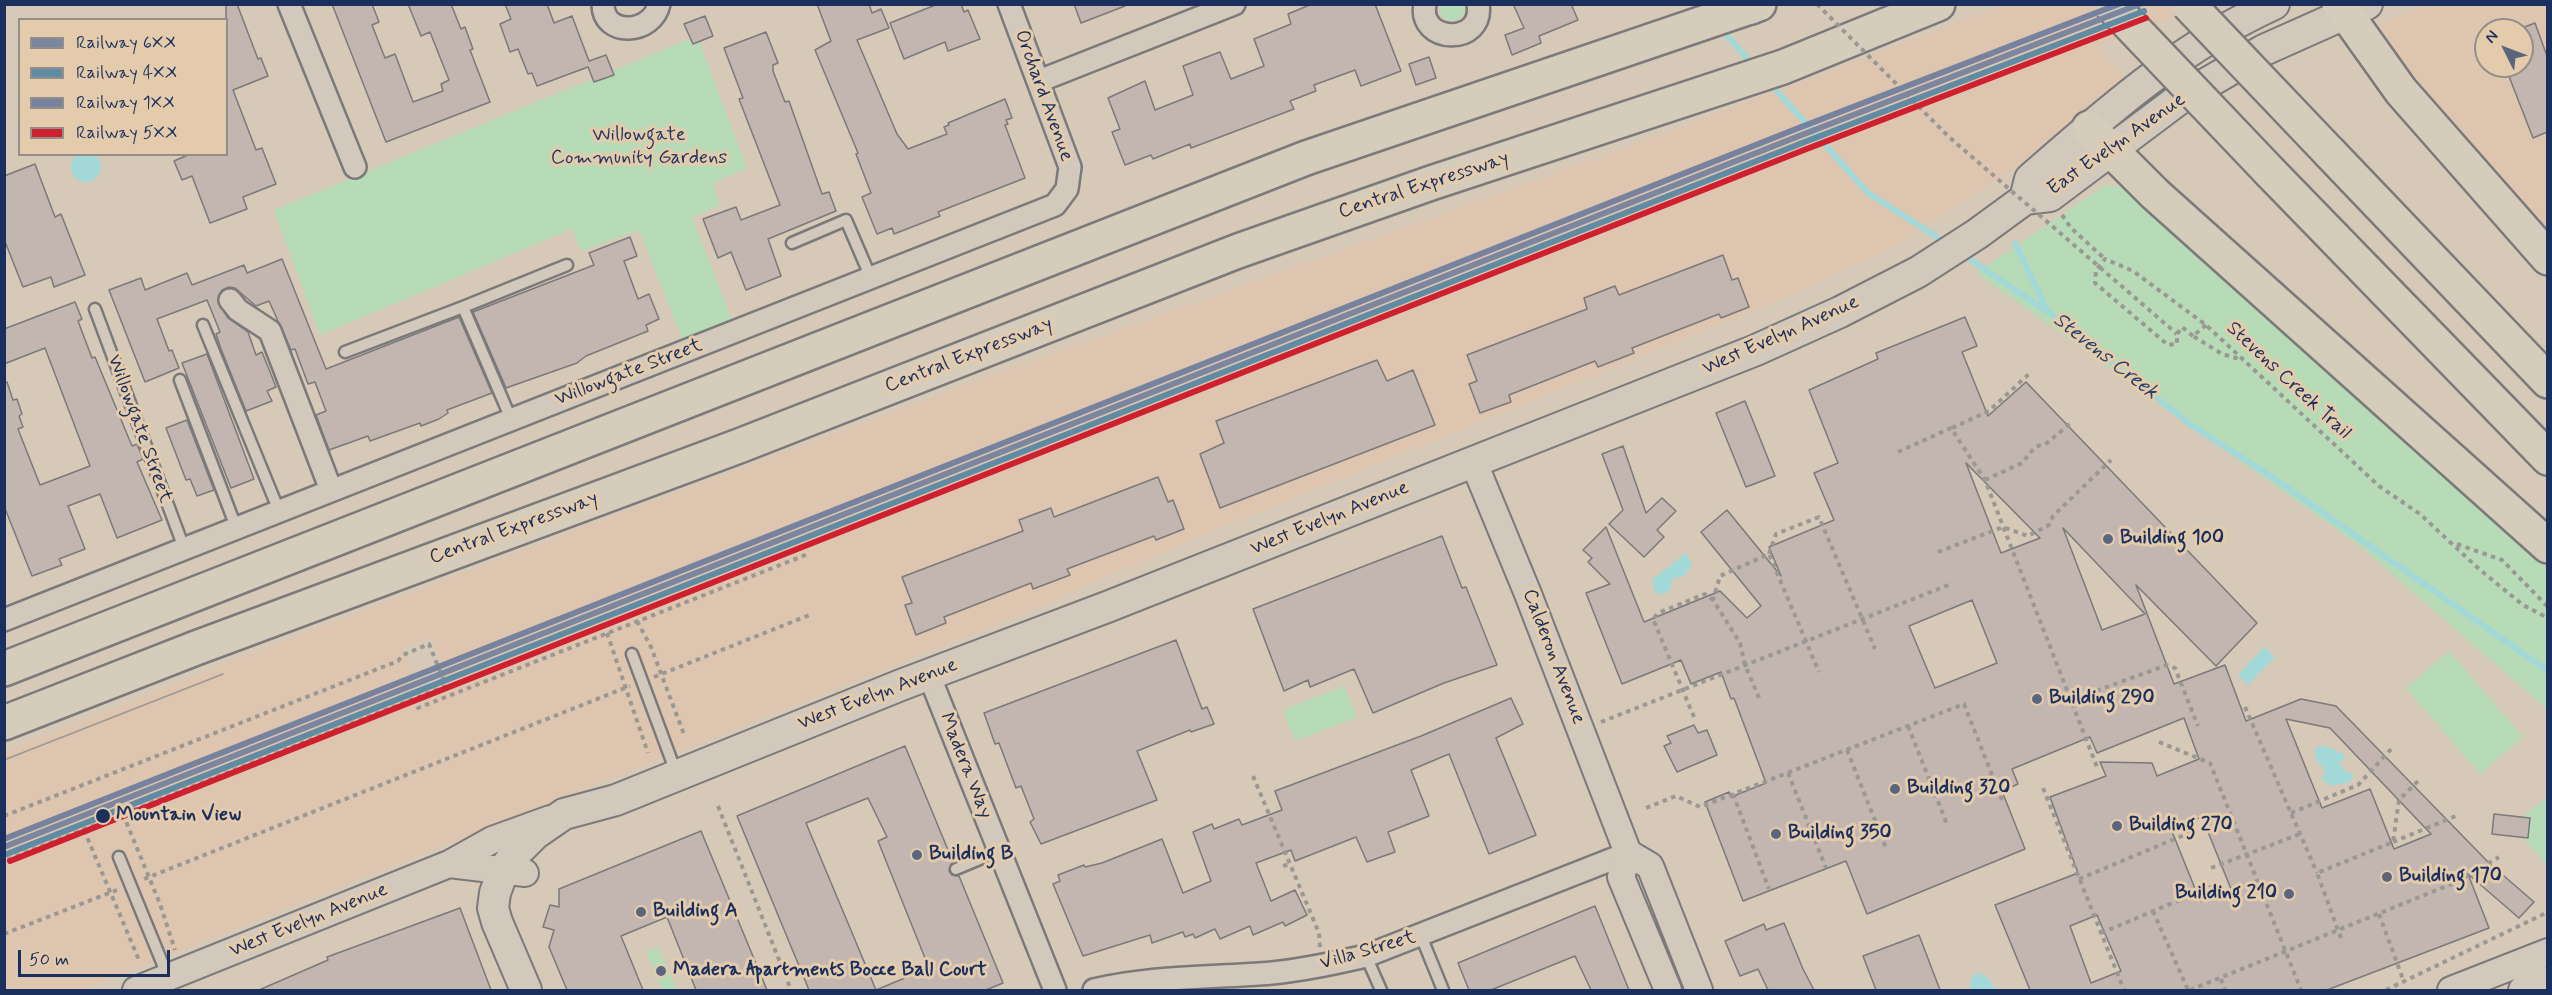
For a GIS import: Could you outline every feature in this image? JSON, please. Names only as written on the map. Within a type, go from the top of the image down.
[{"type":"highway","name":"Central Expressway","points":[[4,723],[207,643],[739,446],[1248,248],[1408,191],[1783,67],[1938,4]]},
{"type":"highway","points":[[2110,4],[2547,458]]},
{"type":"highway","points":[[2188,4],[2547,381]]},
{"type":"highway","points":[[4,669],[1306,158],[1755,6]]},
{"type":"highway","points":[[2350,8],[2401,91],[2547,258]]},
{"type":"highway","points":[[2100,139],[2155,194],[2547,546]]},
{"type":"main road","name":"East Evelyn Avenue","points":[[2038,198],[2100,139],[2154,74],[2230,24],[2274,4]]},
{"type":"main road","name":"East Evelyn Avenue","points":[[2100,139],[2178,100],[2264,50],[2350,8]]},
{"type":"main road","name":"West Evelyn Avenue","points":[[564,814],[616,800],[1756,350],[1840,312],[1918,272],[2038,198]]},
{"type":"main road","name":"West Evelyn Avenue","points":[[514,872],[616,800]]},
{"type":"main road","points":[[526,990],[506,941],[513,903],[514,872],[535,834],[564,814]]},
{"type":"street","points":[[289,4],[355,167]]},
{"type":"street","points":[[603,4],[603,10],[612,23],[626,29],[640,27],[652,19],[659,4]]},
{"type":"street","name":"Orchard Avenue","points":[[1009,4],[1070,167],[1068,189]]},
{"type":"street","points":[[1039,81],[1234,4]]},
{"type":"street","points":[[1425,4],[1426,20],[1432,28],[1441,34],[1452,36],[1462,34],[1471,28],[1478,19],[1479,4]]},
{"type":"street","name":"Willowgate Street","points":[[4,620],[1055,205],[1068,189]]},
{"type":"street","points":[[230,300],[238,310],[270,331],[331,490]]},
{"type":"street","name":"Calderon Avenue","points":[[1474,462],[1628,853]]},
{"type":"street","name":"Madera Way","points":[[929,675],[1055,990]]},
{"type":"street","name":"West Evelyn Avenue","points":[[136,990],[170,984],[449,864],[492,840],[564,814]]},
{"type":"street","points":[[1668,990],[1621,877],[1628,853],[1650,866],[1699,990]]},
{"type":"street","name":"Villa Street","points":[[1094,990],[1155,980],[1274,973],[1323,966],[1366,956],[1628,853]]},
{"type":"street","name":"West Evelyn Avenue","points":[[449,864],[514,872]]},
{"type":"street","points":[[2451,990],[2547,952]]},
{"type":"street","points":[[2522,990],[2547,980]]},
{"type":"lane","points":[[792,243],[846,220],[871,278]]},
{"type":"lane","points":[[345,352],[567,265]]},
{"type":"lane","points":[[462,307],[511,419]]},
{"type":"lane","name":"Willowgate Street","points":[[95,309],[184,548]]},
{"type":"lane","points":[[203,325],[279,511]]},
{"type":"lane","points":[[180,380],[236,527]]},
{"type":"lane","points":[[632,654],[677,775]]},
{"type":"lane","points":[[956,868],[999,851]]},
{"type":"lane","points":[[119,857],[170,984]]},
{"type":"lane","points":[[1421,936],[1443,990]]},
{"type":"lane","points":[[1366,956],[1381,990]]},
{"type":"path","points":[[1817,4],[1948,137],[2177,334]]},
{"type":"path","name":"Stevens Creek Trail","points":[[2038,198],[2105,259],[2133,271],[2206,325],[2379,486],[2420,514],[2523,605],[2547,618]]},
{"type":"path","points":[[2105,259],[2096,270],[2094,283],[2168,345],[2177,344],[2177,334],[2182,327],[2222,354],[2244,360]]},
{"type":"path","points":[[2193,336],[2206,325]]},
{"type":"path","points":[[1898,452],[1989,411],[2029,374]]},
{"type":"path","points":[[1985,480],[2022,463],[2035,447],[2047,443],[2073,421]]},
{"type":"path","points":[[1952,428],[1985,480],[2097,767]]},
{"type":"path","points":[[1938,552],[2003,527],[2028,536],[2049,525],[2052,516],[2111,460]]},
{"type":"path","points":[[1819,672],[1769,554],[1776,534],[1820,517],[1875,649]]},
{"type":"path","name":"Stevens Creek Trail","points":[[2453,543],[2502,560],[2547,607]]},
{"type":"path","points":[[415,698],[418,708],[808,554]]},
{"type":"path","points":[[1713,600],[1720,576],[1769,554]]},
{"type":"path","points":[[1581,730],[1951,584]]},
{"type":"path","points":[[1694,717],[1653,619],[1658,613],[1705,594],[1713,600],[1740,643],[1745,665],[1759,698]]},
{"type":"path","points":[[4,934],[812,614]]},
{"type":"path","points":[[637,621],[661,674],[685,737]]},
{"type":"path","points":[[607,633],[648,753]]},
{"type":"path","points":[[4,816],[398,662],[403,655],[429,644],[446,686],[4,861]]},
{"type":"path","points":[[2071,700],[2167,665],[2175,668],[2198,726]]},
{"type":"path","points":[[1646,808],[1676,796],[1700,807],[1964,704],[2002,800]]},
{"type":"path","points":[[2245,707],[2317,873],[2342,938]]},
{"type":"path","points":[[1908,726],[1947,824]]},
{"type":"path","points":[[2159,742],[2210,763],[2301,990]]},
{"type":"path","points":[[2291,813],[2358,784],[2392,747]]},
{"type":"path","points":[[1847,750],[1886,849]]},
{"type":"path","points":[[1788,772],[1826,868]]},
{"type":"path","points":[[1253,776],[1318,933],[1323,966]]},
{"type":"path","points":[[2393,842],[2399,800],[2421,778]]},
{"type":"path","points":[[2043,788],[2124,990]]},
{"type":"path","points":[[1733,794],[1770,889]]},
{"type":"path","points":[[718,806],[791,990]]},
{"type":"path","points":[[123,814],[175,950]]},
{"type":"path","points":[[2317,873],[2456,816]]},
{"type":"path","points":[[84,830],[139,960]]},
{"type":"path","points":[[2079,879],[2196,831]]},
{"type":"path","points":[[2211,868],[2300,834]]},
{"type":"path","points":[[2153,911],[2189,990],[2286,953],[2471,875],[2499,857]]},
{"type":"path","points":[[1283,866],[1290,864]]},
{"type":"path","points":[[2101,933],[2218,884]]},
{"type":"path","points":[[2386,990],[2547,912]]},
{"type":"path","points":[[2379,914],[2404,982]]},
{"type":"path","points":[[2221,979],[2225,990]]},
{"type":"shaded area","points":[[2004,5],[2203,5],[2096,47],[2124,77],[2011,170],[1900,244],[1777,301],[1206,534],[1002,622],[82,990],[5,990],[5,752],[225,664],[604,519],[933,397],[1647,140]],"holes":[[[431,637],[447,677],[417,688],[403,648]]]},
{"type":"shaded area","points":[[2428,5],[2547,5],[2547,250],[2359,32]]},
{"type":"green space","points":[[1440,5],[1464,5],[1464,13],[1459,19],[1447,21],[1441,16]]},
{"type":"green space","name":"Willowgate Community Gardens","points":[[697,36],[747,168],[713,183],[720,205],[692,217],[732,320],[684,343],[639,230],[581,251],[572,229],[320,335],[274,210]]},
{"type":"green space","points":[[2105,185],[2137,189],[2547,568],[2547,709],[2360,546],[1976,273]]},
{"type":"green space","points":[[2449,651],[2523,737],[2480,774],[2406,688]]},
{"type":"green space","points":[[1344,686],[1357,717],[1295,741],[1283,710]]},
{"type":"green space","points":[[2547,797],[2547,864],[2521,837],[2530,818],[2523,817]]},
{"type":"green space","name":"Madera Apartments Bocce Ball Court","points":[[658,947],[677,990],[663,990],[646,952]]},
{"type":"water","points":[[77,156],[95,156],[100,161],[100,173],[92,181],[80,181],[72,173],[72,161]]},
{"type":"water","points":[[1686,553],[1692,565],[1684,576],[1672,579],[1671,589],[1664,594],[1655,593],[1652,580]]},
{"type":"water","points":[[2264,647],[2275,657],[2248,685],[2238,675]]},
{"type":"water","points":[[2322,746],[2332,748],[2344,755],[2345,759],[2339,762],[2347,773],[2354,773],[2350,782],[2330,786],[2321,778],[2325,773],[2324,767],[2317,762],[2314,749]]},
{"type":"water","points":[[1976,973],[1988,978],[1995,990],[1971,990],[1970,981]]},
{"type":"building","points":[[226,4],[237,4],[258,59],[261,58],[268,76],[233,90],[256,150],[262,148],[276,184],[243,197],[247,209],[210,223],[192,176],[182,180],[174,161],[185,156],[228,156],[228,18],[226,18]]},
{"type":"building","points":[[332,4],[372,4],[379,22],[372,25],[385,58],[395,54],[413,102],[443,91],[441,84],[449,80],[430,32],[421,36],[408,4],[451,4],[461,29],[465,27],[473,49],[470,50],[490,102],[386,142]]},
{"type":"building","points":[[505,4],[547,4],[554,23],[572,16],[589,61],[606,55],[614,75],[594,82],[588,67],[537,86],[532,73],[528,74],[518,49],[510,52],[500,24],[511,19]]},
{"type":"building","points":[[817,4],[869,4],[872,13],[881,9],[889,28],[857,40],[897,134],[908,149],[947,134],[944,127],[949,125],[948,123],[1005,99],[1012,118],[1006,120],[1008,124],[1005,125],[1025,178],[938,212],[940,216],[894,234],[892,228],[877,234],[862,197],[871,193],[856,154],[858,153],[815,50],[831,41]]},
{"type":"building","points":[[938,4],[961,4],[964,12],[968,10],[980,39],[948,51],[945,42],[904,59],[890,23]]},
{"type":"building","points":[[1074,4],[1125,4],[1125,6],[1081,23]]},
{"type":"building","points":[[1312,4],[1375,4],[1401,71],[1361,86],[1355,70],[1314,85],[1316,91],[1290,101],[1294,109],[1191,148],[1190,144],[1153,159],[1151,155],[1125,165],[1112,132],[1120,129],[1108,98],[1145,81],[1155,110],[1193,95],[1183,66],[1220,52],[1231,79],[1264,66],[1254,39],[1291,24],[1288,14]]},
{"type":"building","points":[[1513,4],[1571,4],[1578,20],[1539,36],[1541,43],[1512,55],[1505,35],[1524,28]]},
{"type":"building","points":[[705,16],[713,36],[693,44],[684,24]]},
{"type":"building","points":[[2534,23],[2547,56],[2547,132],[2533,138],[2510,78],[2534,78]]},
{"type":"building","points":[[766,32],[778,63],[773,65],[773,71],[785,102],[789,101],[822,194],[829,192],[836,211],[768,239],[781,276],[746,290],[731,252],[718,258],[703,219],[736,207],[741,220],[780,205],[739,99],[743,98],[724,48]]},
{"type":"building","points":[[1429,57],[1436,78],[1416,85],[1409,64]]},
{"type":"building","points":[[35,164],[55,217],[61,214],[85,275],[54,287],[51,277],[23,287],[4,239],[4,176]]},
{"type":"building","points":[[630,237],[637,256],[624,261],[638,299],[649,294],[659,319],[646,325],[648,331],[586,356],[577,363],[506,388],[473,312],[594,265],[589,253]]},
{"type":"building","points":[[1723,255],[1732,280],[1738,278],[1749,307],[1721,318],[1719,314],[1632,348],[1634,353],[1598,367],[1595,361],[1509,395],[1511,402],[1480,413],[1469,384],[1477,381],[1467,355],[1587,309],[1584,298],[1615,286],[1619,295]]},
{"type":"building","points":[[282,259],[326,369],[459,317],[492,393],[447,410],[448,413],[439,419],[421,426],[420,423],[370,441],[368,436],[329,450],[316,415],[326,411],[315,382],[308,384],[295,349],[291,350],[269,301],[256,306],[235,288],[229,287],[222,290],[218,302],[228,318],[248,332],[256,355],[262,352],[276,387],[267,391],[272,401],[246,411],[221,349],[216,334],[220,332],[207,300],[157,319],[169,351],[172,350],[179,368],[145,382],[109,290],[141,278],[145,290],[187,273],[192,285],[244,265],[247,273]]},
{"type":"building","points":[[75,302],[82,319],[78,321],[92,358],[95,357],[132,446],[137,444],[143,459],[137,462],[162,520],[117,538],[100,494],[68,506],[85,549],[59,559],[62,565],[32,576],[4,506],[4,382],[7,382],[13,400],[17,399],[23,427],[18,429],[40,485],[90,466],[45,348],[4,364],[4,329]]},
{"type":"building","points":[[1965,317],[1977,346],[1962,352],[1988,416],[2026,382],[2257,623],[2216,666],[2136,585],[2174,684],[2225,665],[2246,721],[2301,699],[2336,706],[2489,863],[2534,902],[2519,918],[2468,874],[2489,928],[2327,990],[2030,990],[1995,905],[2078,873],[2050,797],[2106,776],[2100,762],[2152,763],[2157,776],[2199,759],[2184,718],[2097,753],[2090,737],[2012,769],[2018,784],[2002,791],[2025,849],[1867,914],[1846,861],[1743,901],[1705,802],[1729,792],[1731,797],[1766,783],[1734,698],[1731,699],[1721,672],[1691,684],[1681,660],[1622,684],[1586,593],[1610,584],[1588,562],[1592,558],[1583,550],[1606,527],[1644,622],[1720,591],[1747,618],[1761,606],[1701,532],[1727,510],[1781,576],[1769,547],[1834,520],[1814,473],[1838,463],[1809,390],[1878,359],[1876,353]],"holes":[[[1966,463],[2040,538],[2001,553]],[[2063,528],[2145,614],[2102,630]],[[1972,600],[1997,663],[1935,688],[1909,626]],[[2286,719],[2330,728],[2431,834],[2394,849],[2370,789],[2322,808]],[[2202,817],[2231,889],[2200,901],[2171,829]],[[2097,915],[2121,971],[2091,983],[2070,926]]]},
{"type":"building","points":[[207,354],[254,479],[231,488],[182,363]]},
{"type":"building","points":[[1377,360],[1387,381],[1413,370],[1435,425],[1220,508],[1200,454],[1224,443],[1216,421]]},
{"type":"building","points":[[1745,401],[1775,476],[1746,487],[1716,413]]},
{"type":"building","points":[[187,420],[214,490],[197,496],[190,479],[186,480],[166,428]]},
{"type":"building","points":[[1623,446],[1646,513],[1662,498],[1676,511],[1657,530],[1664,537],[1644,557],[1609,524],[1623,510],[1602,454]]},
{"type":"building","points":[[1158,477],[1168,502],[1173,500],[1184,529],[1156,540],[1154,536],[1067,569],[1070,575],[1033,589],[1031,583],[944,617],[946,623],[916,635],[905,605],[912,603],[902,577],[1023,531],[1019,520],[1051,508],[1054,517]]},
{"type":"building","points":[[1442,536],[1462,588],[1466,587],[1497,665],[1444,683],[1373,713],[1354,669],[1310,687],[1308,680],[1284,691],[1253,609]]},
{"type":"building","points":[[1176,640],[1202,709],[1207,707],[1214,724],[1191,732],[1190,730],[1137,751],[1157,800],[1041,844],[1030,822],[1034,819],[1021,786],[1016,788],[999,743],[995,744],[984,713]]},
{"type":"building","points":[[1511,698],[1523,724],[1496,738],[1536,835],[1489,854],[1449,754],[1411,770],[1429,816],[1388,832],[1395,852],[1367,862],[1356,837],[1295,861],[1291,850],[1256,863],[1271,901],[1295,890],[1307,915],[1285,926],[1283,922],[1253,935],[1250,926],[1220,939],[1215,929],[1195,938],[1193,934],[1185,937],[1183,932],[1152,943],[1150,935],[1083,956],[1053,884],[1060,881],[1058,875],[1084,865],[1085,867],[1102,863],[1162,839],[1183,893],[1211,881],[1193,832],[1212,824],[1214,829],[1239,819],[1242,825],[1282,810],[1275,791],[1421,736]]},
{"type":"building","points":[[1694,725],[1698,733],[1707,730],[1717,755],[1677,772],[1664,746],[1671,743],[1667,736]]},
{"type":"building","name":"Building B","points":[[905,746],[953,862],[949,871],[952,875],[959,876],[1003,983],[986,990],[809,990],[737,816]],"holes":[[[868,798],[887,837],[878,841],[929,968],[876,990],[806,823]]]},
{"type":"building","points":[[2494,814],[2530,818],[2528,838],[2492,834]]},
{"type":"building","name":"Building A","points":[[701,831],[767,990],[696,990],[667,917],[621,936],[643,990],[567,990],[549,947],[554,930],[543,927],[550,905],[559,907],[559,889]]},
{"type":"building","points":[[1595,906],[1629,990],[1591,990],[1575,956],[1491,990],[1469,990],[1458,963]]},
{"type":"building","points":[[460,908],[491,990],[259,990],[328,960],[327,957]]},
{"type":"building","points":[[1784,923],[1814,990],[1768,990],[1758,969],[1740,976],[1725,941],[1764,924],[1766,930]]},
{"type":"building","points":[[1919,935],[1940,990],[1876,990],[1863,956]]},
{"type":"waterway","name":"Stevens Creek","points":[[1721,29],[1754,66]]},
{"type":"waterway","name":"Stevens Creek","points":[[1769,82],[1868,193],[1946,243]]},
{"type":"waterway","points":[[2015,243],[2048,312]]},
{"type":"waterway","name":"Stevens Creek","points":[[1962,254],[2048,312],[2191,425],[2272,477],[2548,671]]},
{"type":"tram line","points":[[4,760],[223,674]]},
{"type":"rail line","name":"1XX","points":[[4,839],[1796,129],[2119,4]]},
{"type":"rail line","name":"6XX","points":[[4,847],[1799,136],[2140,4]]},
{"type":"rail line","name":"4XX","points":[[7,854],[1802,143],[2144,11]]},
{"type":"rail line","name":"5XX","points":[[10,861],[1804,150],[2146,18]]},
{"type":"place","name":"Building 100","points":[[2108,539]]},
{"type":"place","name":"Building 290","points":[[2037,699]]},
{"type":"place","name":"Building 320","points":[[1895,789]]},
{"type":"place","name":"Mountain View","points":[[103,816]]},
{"type":"place","name":"Building 270","points":[[2117,826]]},
{"type":"place","name":"Building 350","points":[[1776,834]]},
{"type":"place","name":"Building B","points":[[917,855]]},
{"type":"place","name":"Building 170","points":[[2387,877]]},
{"type":"place","name":"Building 210","points":[[2289,894]]},
{"type":"place","name":"Building A","points":[[641,912]]},
{"type":"place","name":"Madera Apartments Bocce Ball Court","points":[[661,971]]}]
